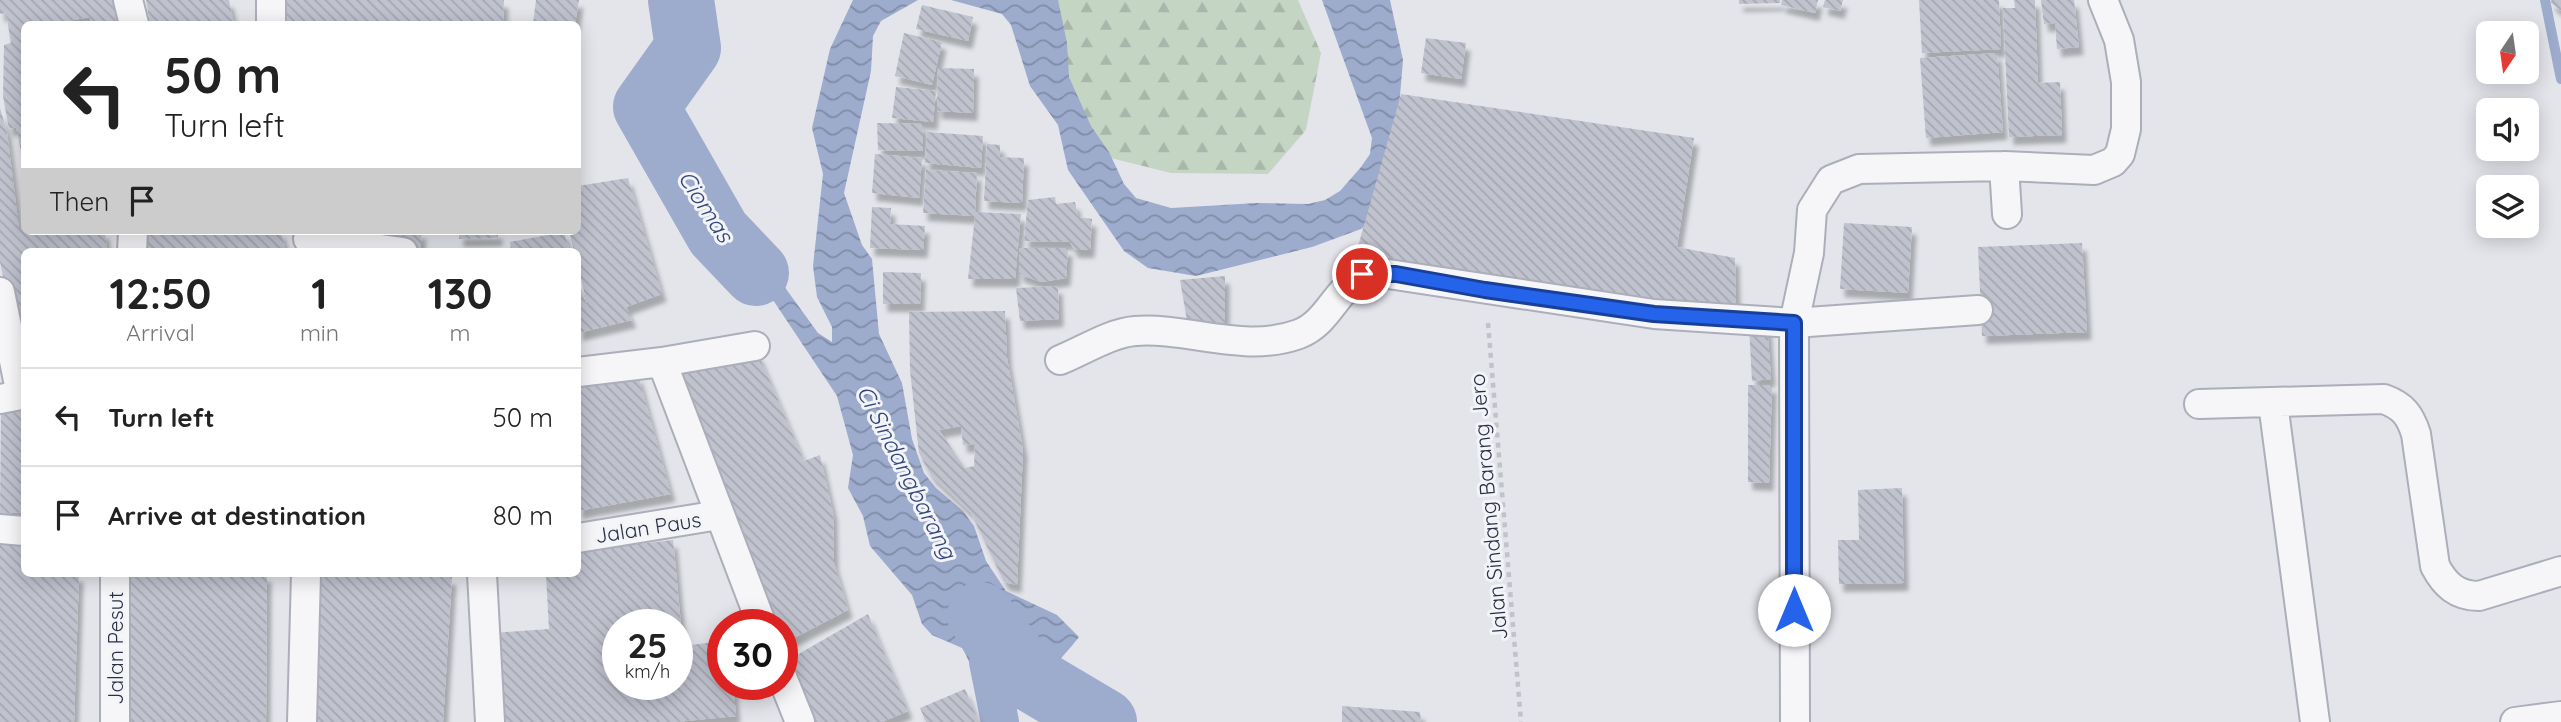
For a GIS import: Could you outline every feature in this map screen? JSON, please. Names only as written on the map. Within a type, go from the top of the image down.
[{"type":"street","points":[[128,0],[133,21]]},
{"type":"street","points":[[271,0],[271,21]]},
{"type":"street","points":[[1795,722],[1794,323],[1809,253],[1812,210],[1831,180],[1859,169],[2004,166],[2094,170],[2106,167],[2120,154],[2126,129],[2126,82],[2119,40],[2103,0]]},
{"type":"street","points":[[2004,166],[2007,214]]},
{"type":"street","points":[[308,239],[374,248]]},
{"type":"street","points":[[1060,360],[1127,332],[1160,331],[1233,341],[1297,335],[1320,320],[1349,282],[1362,274],[1375,272],[1654,314],[1794,323],[1978,310]]},
{"type":"street","points":[[0,292],[15,396]]},
{"type":"street","points":[[581,372],[662,362],[755,346]]},
{"type":"street","points":[[662,362],[756,609]]},
{"type":"street","points":[[2199,404],[2384,399],[2398,404],[2410,415],[2416,434],[2435,566],[2443,582],[2467,596],[2479,596],[2561,571]]},
{"type":"street","points":[[2273,403],[2315,722]]},
{"type":"street","name":"Jalan Paus","points":[[581,538],[719,515]]},
{"type":"street","points":[[0,528],[21,531]]},
{"type":"street","name":"Jalan Pesut","points":[[115,577],[115,722]]},
{"type":"street","points":[[302,722],[306,577]]},
{"type":"street","points":[[482,577],[490,722]]},
{"type":"street","points":[[791,700],[800,722]]},
{"type":"street","points":[[2515,722],[2561,716]]},
{"type":"path","name":"Jalan Sindang Barang Jero","points":[[1485,290],[1521,722]]},
{"type":"green space","points":[[1046,0],[1298,0],[1321,53],[1306,130],[1268,174],[1171,173],[1107,157],[1050,72]]},
{"type":"water","points":[[853,0],[918,0],[881,21],[873,36],[871,71],[844,193],[862,245],[872,259],[879,334],[902,383],[912,439],[924,473],[936,488],[963,511],[974,526],[986,561],[1006,591],[1057,615],[1079,637],[1027,694],[1013,715],[1001,713],[985,700],[962,648],[932,635],[922,624],[912,595],[870,546],[863,516],[848,488],[853,455],[837,396],[759,279],[719,253],[698,196],[684,171],[700,172],[728,220],[765,260],[818,333],[832,342],[832,327],[817,297],[813,266],[823,174],[812,128],[830,49]]},
{"type":"water","points":[[951,0],[1058,0],[1067,43],[1069,77],[1091,126],[1109,152],[1124,184],[1136,198],[1171,208],[1257,203],[1308,204],[1325,200],[1340,191],[1370,154],[1372,138],[1322,0],[1390,0],[1403,60],[1394,167],[1374,219],[1361,229],[1312,247],[1196,276],[1148,268],[1124,251],[1068,170],[1058,125],[1030,86],[1011,25],[1002,14]]},
{"type":"building","points":[[0,0],[122,0],[127,21],[91,21],[90,17],[67,21],[21,21],[21,151],[16,127],[9,129],[3,96],[4,45],[11,43],[6,13],[0,14]]},
{"type":"building","points":[[146,0],[229,0],[233,21],[150,21]]},
{"type":"building","points":[[275,0],[504,0],[503,21],[277,21]]},
{"type":"building","points":[[536,0],[579,0],[576,21],[533,21]]},
{"type":"building","points":[[1739,0],[1780,0],[1780,3],[1739,4]]},
{"type":"building","points":[[1782,0],[1818,0],[1815,13],[1781,5]]},
{"type":"building","points":[[1825,0],[1843,0],[1840,11],[1823,7]]},
{"type":"building","points":[[1919,0],[1999,0],[2001,49],[1922,53]]},
{"type":"building","points":[[2014,0],[2035,0],[2038,83],[2060,82],[2062,135],[2009,137],[2003,8],[2015,8]]},
{"type":"building","points":[[2041,0],[2074,0],[2079,47],[2057,49],[2055,23],[2044,24]]},
{"type":"building","points":[[2561,0],[2561,11],[2550,2]]},
{"type":"building","points":[[922,5],[973,17],[968,41],[916,29]]},
{"type":"building","points":[[904,33],[942,42],[932,85],[895,76]]},
{"type":"building","points":[[1426,38],[1466,43],[1461,79],[1421,73]]},
{"type":"building","points":[[1997,53],[2003,132],[1926,138],[1920,58]]},
{"type":"building","points":[[938,68],[974,69],[973,113],[937,111]]},
{"type":"building","points":[[896,87],[936,91],[933,122],[892,118]]},
{"type":"building","points":[[1401,94],[1694,138],[1677,247],[1735,258],[1736,305],[1668,308],[1355,257]]},
{"type":"building","points":[[0,108],[7,132],[21,235],[105,235],[107,248],[21,248],[21,363],[0,262]]},
{"type":"building","points":[[877,123],[923,124],[923,151],[878,150]]},
{"type":"building","points":[[927,132],[983,136],[981,168],[925,163]]},
{"type":"building","points":[[987,144],[1000,145],[1000,157],[1024,158],[1022,203],[984,201]]},
{"type":"building","points":[[875,154],[922,158],[919,198],[872,193]]},
{"type":"building","points":[[926,170],[977,173],[975,212],[1021,214],[1015,279],[968,279],[975,216],[923,213]]},
{"type":"building","points":[[628,178],[662,294],[626,307],[632,320],[581,332],[581,288],[590,316],[581,278],[581,248],[573,248],[570,235],[581,235],[581,186]]},
{"type":"building","points":[[1055,197],[1056,204],[1075,202],[1078,217],[1092,219],[1090,250],[1074,250],[1070,242],[1024,241],[1028,200]]},
{"type":"building","points":[[872,207],[891,208],[890,224],[925,226],[923,250],[870,248]]},
{"type":"building","points":[[1844,223],[1912,227],[1908,293],[1840,289]]},
{"type":"building","points":[[141,235],[282,235],[285,248],[139,248]]},
{"type":"building","points":[[319,235],[422,235],[420,248],[392,248]]},
{"type":"building","points":[[459,235],[498,235],[498,238],[459,239]]},
{"type":"building","points":[[548,235],[565,235],[569,248],[511,248],[510,242]]},
{"type":"building","points":[[2082,243],[2087,332],[1982,336],[1978,247]]},
{"type":"building","points":[[1019,248],[1068,248],[1066,278],[1041,282],[1019,274]]},
{"type":"building","points":[[883,272],[921,273],[920,304],[883,304]]},
{"type":"building","points":[[1225,276],[1225,324],[1188,326],[1180,280]]},
{"type":"building","points":[[1058,286],[1059,319],[1020,321],[1016,288]]},
{"type":"building","points":[[1005,311],[1007,358],[1023,450],[1017,585],[1004,582],[971,513],[931,475],[919,453],[910,370],[909,312]],"holes":[[[961,426],[963,445],[975,444],[974,466],[965,468],[939,430]]]},
{"type":"building","points":[[1767,324],[1771,379],[1752,381],[1749,325]]},
{"type":"building","points":[[758,353],[804,461],[820,455],[833,513],[834,563],[848,610],[798,636],[798,609],[760,609],[674,367]]},
{"type":"building","points":[[638,375],[671,494],[581,510],[581,381]]},
{"type":"building","points":[[1748,385],[1772,385],[1769,483],[1748,482]]},
{"type":"building","points":[[21,406],[21,512],[0,514],[1,407]]},
{"type":"building","points":[[1902,488],[1904,583],[1839,584],[1838,540],[1859,540],[1858,490]]},
{"type":"building","points":[[0,539],[21,541],[21,577],[79,577],[74,722],[0,722]]},
{"type":"building","points":[[673,540],[680,609],[602,609],[602,700],[693,700],[693,645],[707,643],[707,700],[734,700],[736,716],[675,722],[500,722],[493,633],[549,629],[546,577],[581,577],[581,551]]},
{"type":"building","points":[[121,577],[267,577],[266,722],[119,722]]},
{"type":"building","points":[[311,577],[452,577],[443,722],[309,722]]},
{"type":"building","points":[[868,614],[908,711],[882,722],[809,722],[798,697],[798,654]]},
{"type":"building","points":[[965,689],[979,722],[926,722],[920,708]]},
{"type":"building","points":[[1342,706],[1420,712],[1421,722],[1342,722]]},
{"type":"waterway","name":"Ciomas","points":[[681,0],[688,48],[646,107],[718,233],[756,273]]},
{"type":"waterway","points":[[2545,0],[2561,79]]},
{"type":"waterway","name":"Ci Sindangbarang","points":[[980,615],[1028,677],[1104,722]]},
{"type":"waterway","points":[[988,662],[1000,722]]},
{"type":"route","points":[[1362,274],[1396,274],[1485,290],[1654,314],[1794,323],[1794,610]]}]
